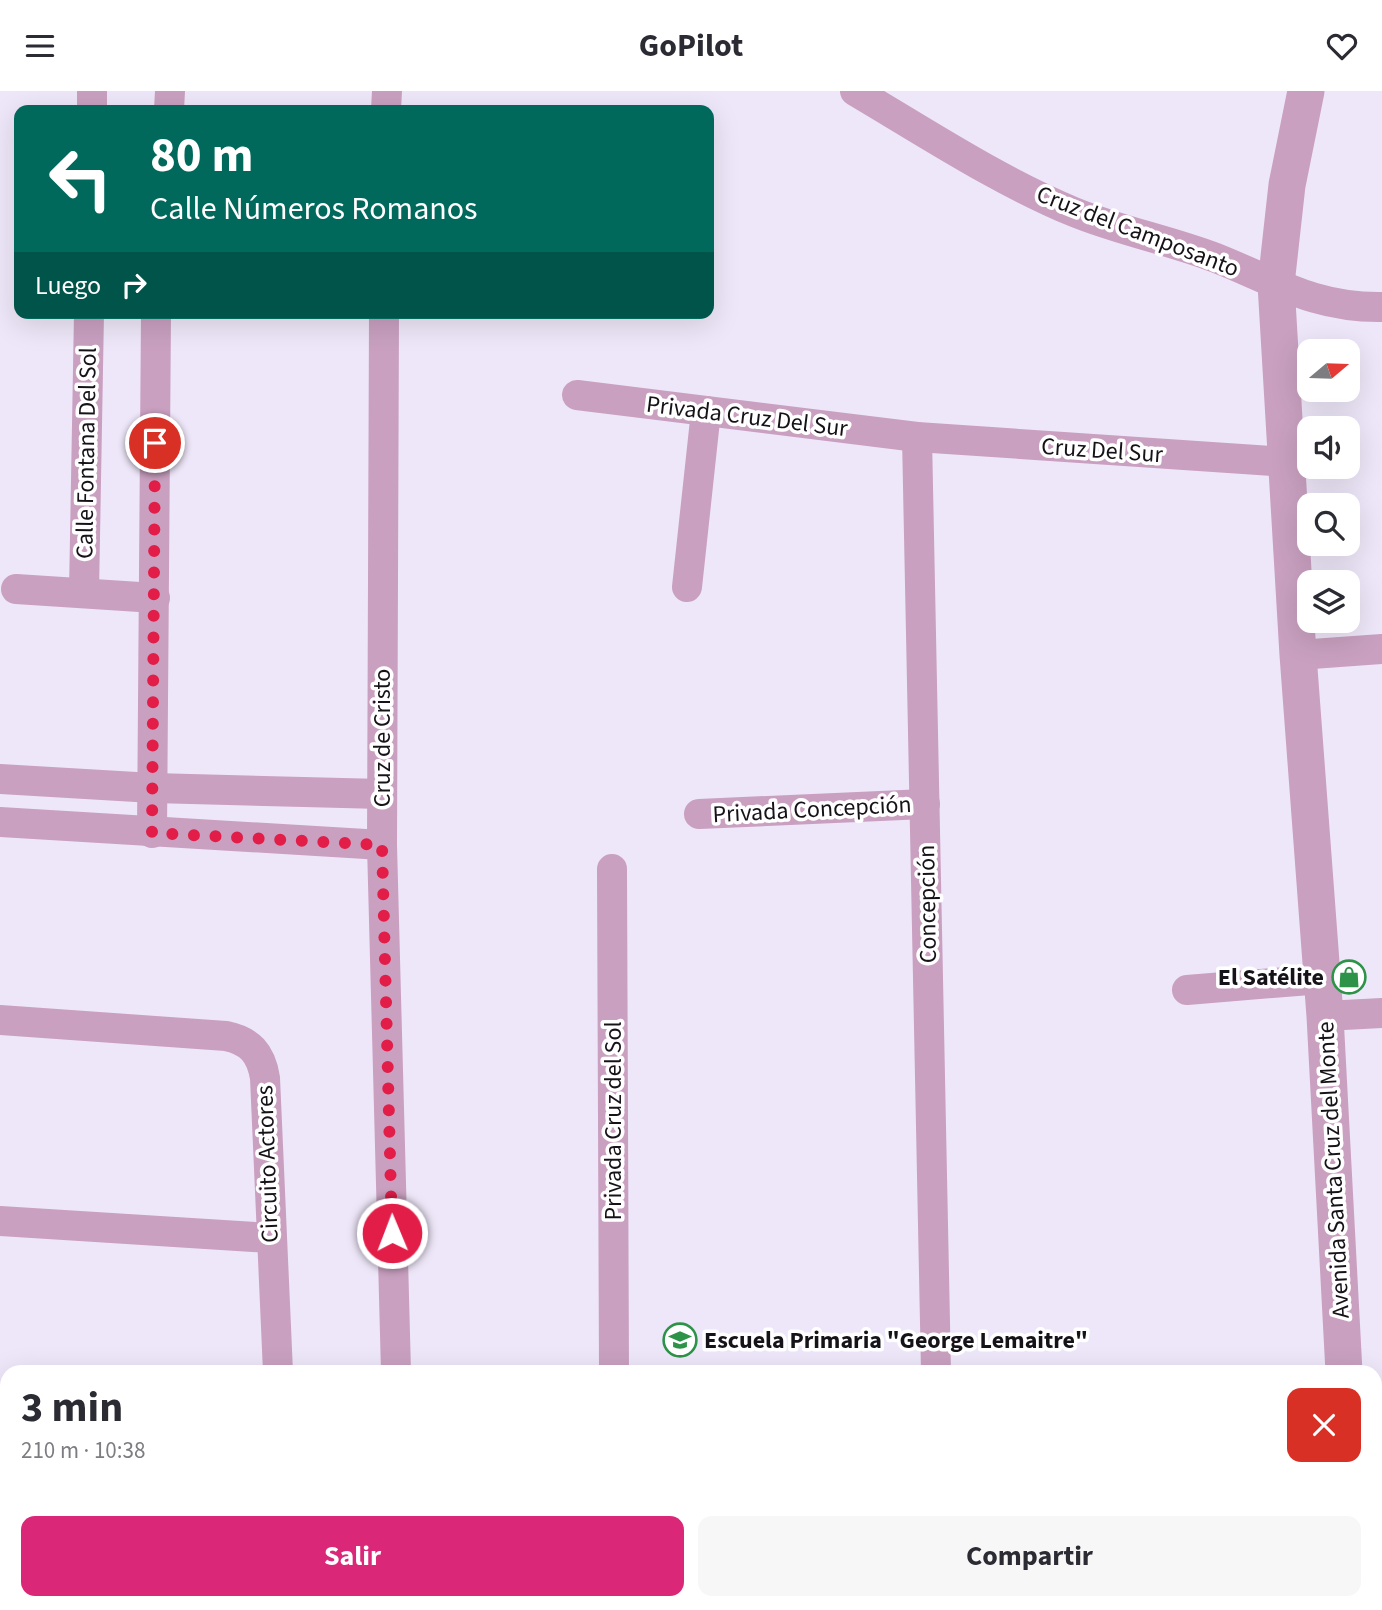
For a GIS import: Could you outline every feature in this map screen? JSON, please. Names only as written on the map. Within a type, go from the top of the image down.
[{"type":"street","name":"Cruz del Camposanto","points":[[855,91],[993,173],[1074,212],[1215,258],[1315,301],[1353,307],[1382,307]]},
{"type":"street","name":"Avenida Santa Cruz del Monte","points":[[1306,91],[1285,195],[1276,284],[1298,655],[1325,1016],[1344,1365]]},
{"type":"street","name":"Calle Fontana Del Sol","points":[[84,593],[89,319]]},
{"type":"street","points":[[152,833],[156,319]]},
{"type":"street","name":"Cruz de Cristo","points":[[384,319],[382,845],[396,1365]]},
{"type":"street","name":"Privada Cruz Del Sur","points":[[577,395],[917,437]]},
{"type":"street","points":[[687,587],[706,411]]},
{"type":"street","name":"Cruz Del Sur","points":[[917,437],[1287,463]]},
{"type":"street","name":"Concepción","points":[[917,437],[936,1365]]},
{"type":"street","points":[[16,589],[155,598]]},
{"type":"street","points":[[1298,655],[1382,649]]},
{"type":"street","points":[[0,779],[153,788],[382,794]]},
{"type":"street","name":"Privada Concepción","points":[[699,814],[925,804]]},
{"type":"street","points":[[0,822],[382,845]]},
{"type":"street","name":"Privada Cruz del Sol","points":[[612,869],[614,1365]]},
{"type":"street","points":[[1187,991],[1322,979]]},
{"type":"street","points":[[1325,1016],[1382,1013]]},
{"type":"street","name":"Circuito Actores","points":[[0,1020],[242,1039],[255,1050],[262,1062],[265,1078],[278,1365]]},
{"type":"street","points":[[0,1221],[270,1238]]},
{"type":"place","name":"El Satélite","points":[[1349,977]]},
{"type":"place","name":"Escuela Primaria \"George Lemaitre\"","points":[[680,1340]]},
{"type":"route","points":[[155,443],[152,833],[382,845],[392,1233]]}]
